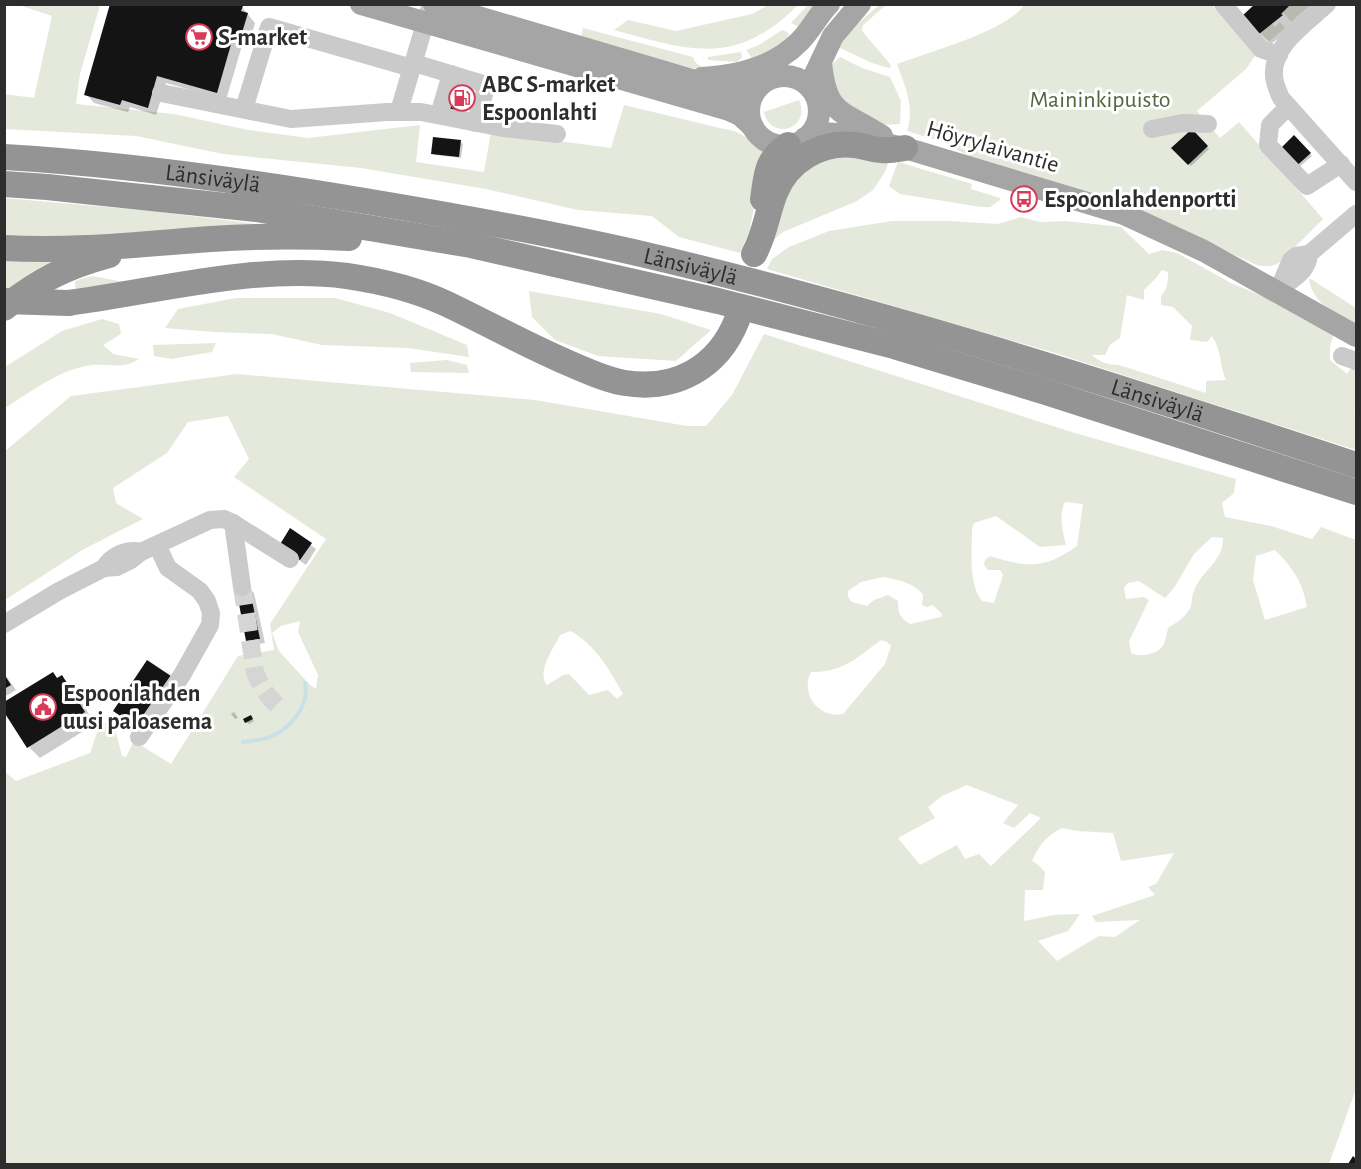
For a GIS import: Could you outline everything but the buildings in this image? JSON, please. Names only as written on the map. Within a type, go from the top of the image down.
[{"type":"highway","points":[[797,142],[774,158],[766,173],[753,259],[761,241],[775,192],[790,167],[798,160],[824,148],[838,145],[854,145],[882,150],[895,143]]},
{"type":"highway","name":"Länsiväylä","points":[[4,157],[57,160],[259,183],[469,218],[632,252],[903,322],[1356,465]]},
{"type":"highway","name":"Länsiväylä","points":[[4,184],[256,209],[471,245],[729,303],[894,346],[1046,392],[1356,492]]},
{"type":"highway","points":[[4,248],[58,249],[290,236],[471,245]]},
{"type":"highway","points":[[4,308],[30,287],[53,274],[147,245]]},
{"type":"highway","points":[[4,301],[68,303],[252,276],[292,273],[347,277],[384,283],[419,293],[445,303],[552,356],[601,377],[624,383],[642,384],[672,381],[699,369],[720,351],[737,320]]},
{"type":"main road","points":[[361,4],[430,10],[741,93],[757,88]]},
{"type":"main road","points":[[683,78],[736,74],[780,58],[800,42],[829,4]]},
{"type":"main road","points":[[752,126],[749,106],[757,88],[763,82],[780,76],[792,68],[834,4]]},
{"type":"main road","points":[[430,10],[740,114],[758,135],[767,142],[777,145],[797,142],[811,132],[818,117],[814,77],[833,36],[860,4]]},
{"type":"main road","points":[[821,62],[826,91],[838,110],[895,143]]},
{"type":"main road","points":[[780,76],[799,80],[816,97]]},
{"type":"main road","name":"Höyrylaivantie","points":[[816,97],[828,113],[847,126],[895,143],[1124,213],[1194,246],[1356,336]]},
{"type":"main road","name":"Höyrylaivantie","points":[[797,142],[824,133],[844,135],[884,145],[895,143]]},
{"type":"street","points":[[1327,4],[1286,42],[1279,55],[1274,73],[1275,82],[1281,98],[1288,107],[1356,182]]},
{"type":"street","points":[[1228,6],[1261,49],[1279,55]]},
{"type":"street","points":[[399,111],[430,10]]},
{"type":"street","points":[[244,109],[268,27],[487,85],[475,123]]},
{"type":"street","points":[[439,115],[451,74]]},
{"type":"street","points":[[160,93],[291,119],[399,111],[421,112],[503,128],[557,134]]},
{"type":"street","points":[[1288,107],[1270,125],[1268,145],[1307,186],[1341,164]]},
{"type":"street","points":[[1152,129],[1182,123],[1208,124]]},
{"type":"street","points":[[1278,291],[1291,261],[1296,256],[1309,254],[1356,214]]},
{"type":"street","points":[[4,624],[59,591],[104,568],[113,557],[128,551],[149,548],[210,520],[224,519],[233,523],[290,559]]},
{"type":"street","points":[[233,523],[242,587]]},
{"type":"street","points":[[139,737],[182,675],[210,625],[211,613],[200,591],[168,568],[149,548]]},
{"type":"green space","points":[[19,5],[100,5],[80,74],[76,104],[174,114],[248,130],[308,138],[420,125],[416,162],[484,172],[491,132],[611,148],[624,105],[736,132],[751,141],[765,154],[749,232],[740,253],[679,237],[652,216],[578,210],[486,189],[361,168],[223,154],[136,136],[5,129],[4,94],[34,98],[52,16]]},
{"type":"green space","points":[[768,5],[798,5],[775,25],[754,38],[733,46],[711,49],[689,48],[614,30],[628,20],[676,31],[752,14]]},
{"type":"green space","points":[[808,5],[821,5],[803,29],[791,23]]},
{"type":"green space","points":[[879,5],[886,5],[863,25],[862,31],[890,64],[889,68],[872,63],[838,47],[855,26]]},
{"type":"green space","name":"Maininkipuisto","points":[[1024,5],[1212,5],[1257,53],[1246,69],[1197,111],[1220,138],[1239,122],[1323,219],[1280,262],[1269,266],[1257,265],[1117,202],[978,161],[952,145],[907,131],[909,105],[897,64],[985,32],[1015,15]]},
{"type":"green space","points":[[1291,5],[1310,5],[1291,22],[1283,12]]},
{"type":"green space","points":[[1280,22],[1285,28],[1267,43],[1259,34],[1271,23],[1275,27]]},
{"type":"green space","points":[[583,28],[693,57],[704,68],[722,69],[692,68],[581,38]]},
{"type":"green space","points":[[782,30],[789,33],[786,44],[748,61],[751,57],[746,50],[759,45]]},
{"type":"green space","points":[[741,52],[742,57],[737,62],[708,60],[708,57]]},
{"type":"green space","points":[[840,57],[862,68],[890,77],[901,101],[900,124],[882,125],[840,101],[829,67]]},
{"type":"green space","points":[[799,100],[800,118],[795,124],[781,129],[774,127],[768,121],[764,112]]},
{"type":"green space","points":[[820,156],[890,158],[885,172],[873,190],[857,201],[783,232],[767,245],[780,194]]},
{"type":"green space","points":[[898,162],[972,184],[971,189],[1000,198],[1000,200],[990,207],[981,207],[900,194],[889,186]]},
{"type":"green space","points":[[4,198],[152,211],[263,225],[5,243]]},
{"type":"green space","points":[[1021,217],[1040,222],[1066,221],[1121,227],[1149,254],[1162,250],[1177,253],[1231,283],[1276,302],[1301,318],[1334,334],[1330,345],[1330,360],[1347,374],[1353,365],[1356,367],[1356,407],[1354,411],[1356,413],[1356,450],[1055,353],[767,269],[772,259],[789,247],[829,231],[892,221],[998,224]],"holes":[[[1162,270],[1168,272],[1167,285],[1161,296],[1161,305],[1173,307],[1192,326],[1190,340],[1207,342],[1212,336],[1217,347],[1226,380],[1206,381],[1206,393],[1119,365],[1104,363],[1092,355],[1105,355],[1110,345],[1120,338],[1127,295],[1144,300],[1144,290]]]},
{"type":"green space","points":[[78,256],[5,300],[5,257]]},
{"type":"green space","points":[[92,276],[124,282],[76,294],[75,281]]},
{"type":"green space","points":[[1309,279],[1356,308],[1356,326],[1320,302],[1311,288]]},
{"type":"green space","points":[[529,291],[661,314],[711,330],[676,361],[598,356],[555,340],[532,317]]},
{"type":"green space","points":[[236,298],[335,298],[390,313],[467,345],[469,357],[408,348],[322,345],[272,334],[165,328],[178,309]]},
{"type":"green space","points":[[102,319],[119,324],[121,334],[103,345],[113,354],[139,359],[123,365],[93,365],[69,371],[5,408],[5,367],[62,331]]},
{"type":"green space","points":[[764,334],[1075,433],[1236,479],[1234,493],[1222,503],[1225,517],[1271,526],[1312,539],[1321,527],[1356,540],[1356,1089],[1329,1164],[5,1164],[5,772],[16,781],[90,753],[101,721],[115,729],[122,756],[126,757],[134,741],[171,764],[238,656],[274,650],[270,624],[326,539],[234,477],[249,459],[228,416],[188,422],[167,453],[113,488],[116,503],[143,519],[84,549],[5,600],[5,451],[71,396],[237,374],[535,400],[687,426],[706,426],[732,395]],"holes":[[[1065,502],[1083,504],[1077,546],[1055,559],[1036,564],[1015,563],[990,556],[985,560],[984,565],[988,570],[1000,570],[1003,575],[994,603],[982,601],[975,585],[971,557],[974,523],[996,516],[1040,547],[1066,545],[1062,512]],[[1212,537],[1223,538],[1220,553],[1197,584],[1189,610],[1168,628],[1162,647],[1149,654],[1131,653],[1129,641],[1149,600],[1144,597],[1126,599],[1124,588],[1128,583],[1139,581],[1165,598],[1174,588],[1194,554]],[[1275,550],[1296,576],[1303,590],[1307,607],[1265,620],[1253,580],[1256,556]],[[883,577],[894,579],[915,587],[923,595],[922,605],[927,607],[933,605],[942,614],[941,617],[910,624],[900,615],[898,601],[888,595],[874,600],[867,606],[852,602],[848,597],[848,591],[861,582]],[[300,621],[298,632],[318,675],[316,689],[279,651],[272,633],[281,626]],[[571,631],[588,644],[601,659],[623,694],[617,699],[608,690],[589,695],[569,674],[547,685],[544,674],[550,653],[560,635]],[[881,640],[891,646],[885,664],[843,714],[834,714],[819,708],[810,696],[808,688],[811,672],[822,672],[841,667]],[[967,785],[1018,805],[1003,823],[1014,828],[1030,813],[1041,818],[991,866],[979,854],[965,859],[957,845],[920,865],[898,838],[935,818],[928,807],[942,796]],[[1062,828],[1113,833],[1121,861],[1174,853],[1156,884],[1148,887],[1155,895],[1092,916],[1096,922],[1140,920],[1115,937],[1099,936],[1057,961],[1038,941],[1068,931],[1080,914],[1053,915],[1024,921],[1025,890],[1043,890],[1045,872],[1032,861],[1047,838]]]},
{"type":"green space","points":[[216,343],[212,352],[171,359],[154,356],[153,345]]},
{"type":"green space","points":[[447,360],[467,365],[469,373],[411,372],[410,363]]},
{"type":"waterway","points":[[243,742],[269,737],[286,727],[302,707],[305,699],[305,683]]},
{"type":"tunnel","points":[[242,587],[255,672],[265,692],[280,708]]},
{"type":"place","name":"S-market","points":[[199,37]]},
{"type":"place","name":"ABC S-market Espoonlahti","points":[[462,98]]},
{"type":"place","name":"Espoonlahdenportti","points":[[1024,199]]},
{"type":"place","name":"Espoonlahden uusi paloasema","points":[[43,707]]}]
